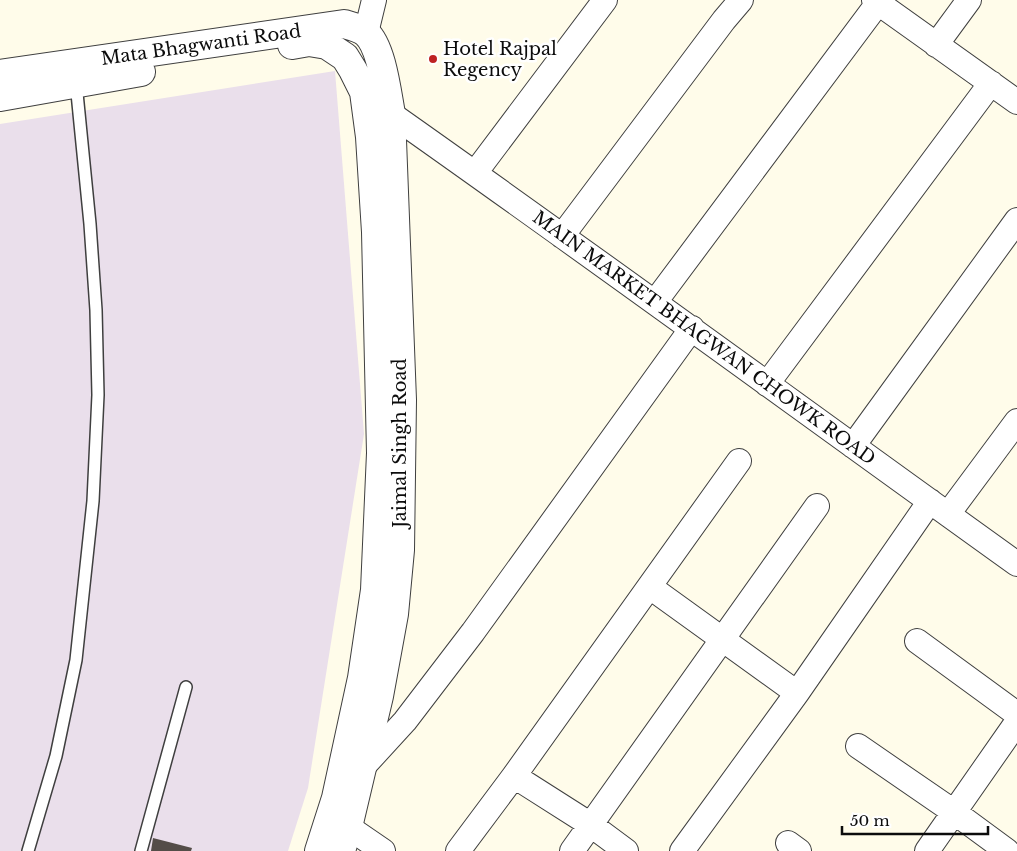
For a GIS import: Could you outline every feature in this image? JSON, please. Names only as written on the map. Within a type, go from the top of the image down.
[{"type":"street","points":[[366,33],[374,0]]},
{"type":"street","points":[[475,173],[605,0]]},
{"type":"street","points":[[562,236],[741,0]]},
{"type":"street","points":[[936,45],[969,0]]},
{"type":"street","points":[[654,302],[876,2],[1017,102]]},
{"type":"street","name":"Mata Bhagwanti Road","points":[[0,74],[335,25],[344,24],[366,33]]},
{"type":"street","name":"Jaimal Singh Road","points":[[345,839],[379,696],[394,614],[400,550],[402,400],[391,114],[376,48],[366,33]]},
{"type":"street","points":[[0,97],[309,42],[327,45],[345,57],[364,92],[370,137],[376,232],[381,453],[375,590],[362,678],[336,798],[319,851]]},
{"type":"street","points":[[767,384],[990,84]]},
{"type":"street","name":"MAIN MARKET BHAGWAN CHOWK ROAD","points":[[391,114],[692,328],[1017,564]]},
{"type":"street","points":[[853,446],[1017,220]]},
{"type":"street","points":[[361,770],[405,721],[473,632],[692,328]]},
{"type":"street","points":[[682,851],[797,693],[939,508],[1017,421]]},
{"type":"street","points":[[458,851],[514,776],[739,461]]},
{"type":"street","points":[[572,851],[817,506]]},
{"type":"street","points":[[650,586],[797,693]]},
{"type":"street","points":[[917,641],[1017,714]]},
{"type":"street","points":[[927,851],[1017,722]]},
{"type":"street","points":[[858,746],[1007,851]]},
{"type":"street","points":[[514,776],[591,825],[626,851]]},
{"type":"street","points":[[345,839],[383,851]]},
{"type":"lane","points":[[28,851],[56,756],[76,660],[93,501],[98,395],[96,310],[90,224],[76,83]]},
{"type":"lane","points":[[141,851],[186,687]]},
{"type":"shaded area","points":[[335,71],[364,434],[308,788],[288,851],[0,851],[0,124]]},
{"type":"building","points":[[153,838],[192,848],[191,851],[151,851]]},
{"type":"place","name":"Hotel Rajpal Regency","points":[[433,59]]}]
